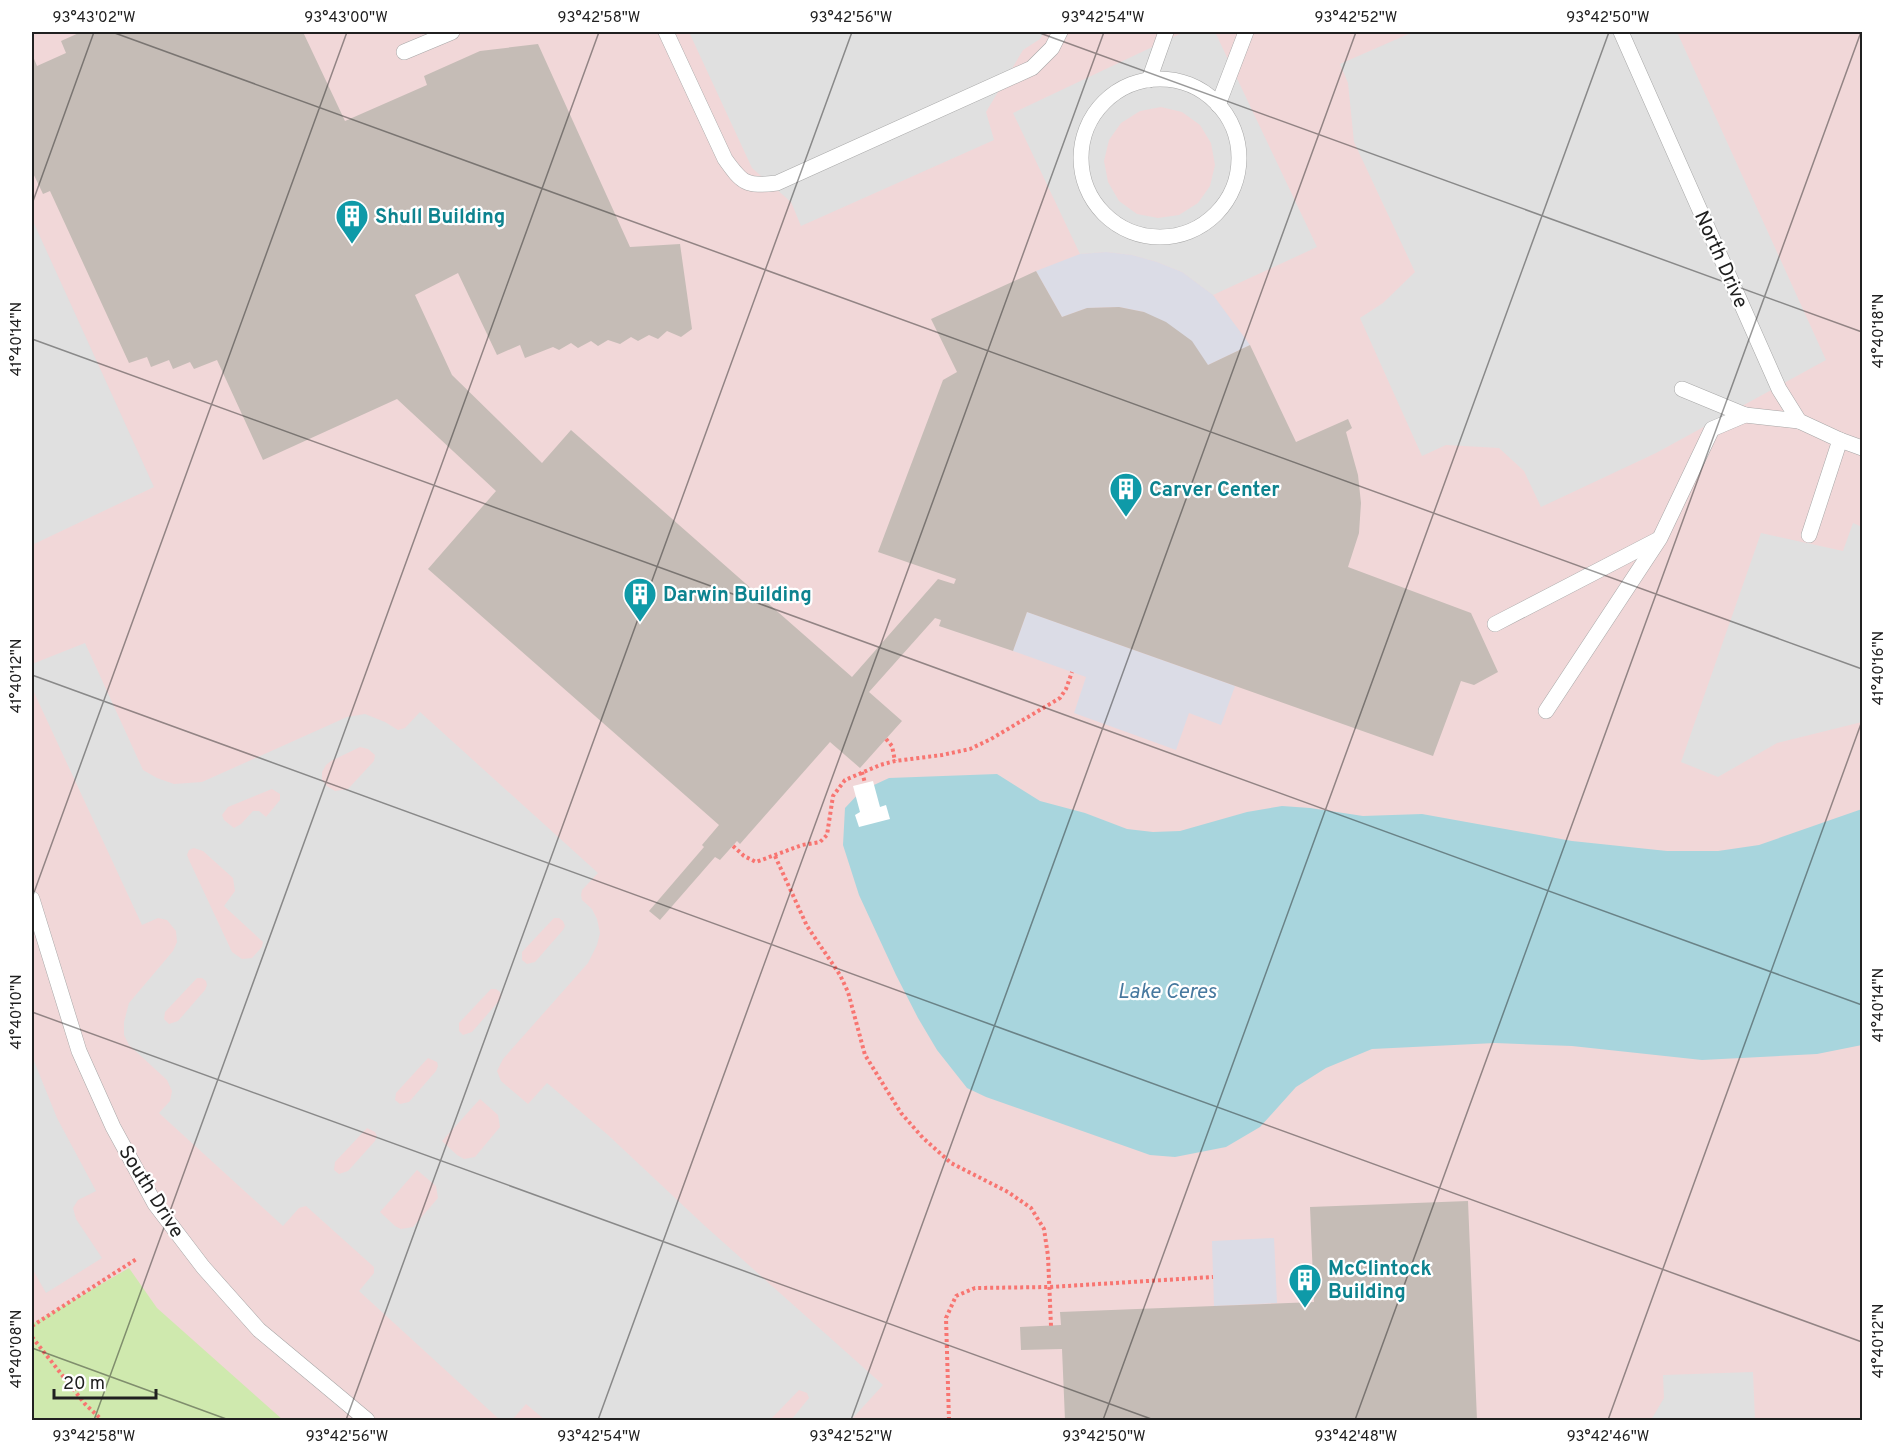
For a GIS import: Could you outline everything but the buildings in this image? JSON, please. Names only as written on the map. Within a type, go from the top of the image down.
[{"type":"lane","points":[[404,52],[452,32]]},
{"type":"lane","points":[[666,32],[725,159],[738,177],[755,186],[777,183],[1032,68],[1052,48],[1060,32]]},
{"type":"lane","points":[[1149,80],[1166,32]]},
{"type":"lane","points":[[1218,105],[1246,32]]},
{"type":"lane","name":"North Drive","points":[[1621,32],[1779,389],[1799,421]]},
{"type":"lane","points":[[1149,80],[1173,80],[1188,84],[1202,92],[1218,105],[1234,129],[1238,145],[1237,177],[1227,200],[1211,219],[1184,234],[1169,237],[1139,234],[1113,221],[1101,211],[1086,185],[1081,156],[1087,127],[1104,102],[1129,85],[1149,80]]},
{"type":"lane","points":[[1682,389],[1745,416],[1799,421],[1863,448]]},
{"type":"lane","points":[[1546,711],[1660,538],[1712,429],[1745,416]]},
{"type":"lane","points":[[1809,535],[1840,440]]},
{"type":"lane","points":[[1495,624],[1660,538]]},
{"type":"lane","name":"South Drive","points":[[32,899],[79,1051],[113,1127],[155,1204],[203,1267],[259,1330],[367,1420]]},
{"type":"path","points":[[733,846],[744,856],[756,862],[802,845],[820,842],[827,835],[833,796],[845,780],[895,761],[942,755],[970,748],[991,739],[1060,698],[1072,672]]},
{"type":"path","points":[[886,739],[892,746],[895,761]]},
{"type":"path","points":[[862,772],[865,783]]},
{"type":"path","points":[[775,856],[807,926],[840,975],[848,992],[865,1055],[901,1113],[923,1138],[951,1162],[1008,1192],[1031,1208],[1044,1229],[1050,1287],[1051,1326]]},
{"type":"path","points":[[32,1326],[138,1258]]},
{"type":"path","points":[[949,1420],[946,1318],[956,1296],[975,1288],[1050,1287],[1213,1277]]},
{"type":"path","points":[[32,1337],[86,1404],[102,1420]]},
{"type":"shaded area","points":[[32,32],[1862,32],[1862,1420],[102,1420],[32,1337]]},
{"type":"shaded area","points":[[689,32],[1044,32],[1040,39],[1023,50],[986,112],[994,140],[801,226],[791,202],[752,168]]},
{"type":"shaded area","points":[[1184,32],[1215,32],[1317,247],[1213,295],[1182,272],[1157,262],[1132,255],[1106,252],[1080,254],[1013,113]],"holes":[[[1161,107],[1182,112],[1200,125],[1211,143],[1215,165],[1210,186],[1198,203],[1179,215],[1158,218],[1137,214],[1119,201],[1108,182],[1104,161],[1109,140],[1121,123],[1140,111]]]},
{"type":"shaded area","points":[[1413,32],[1677,32],[1826,360],[1656,453],[1541,507],[1524,471],[1499,448],[1446,445],[1422,456],[1360,318],[1383,303],[1415,272],[1354,142],[1348,83],[1340,64]]},
{"type":"shaded area","points":[[32,219],[154,487],[32,545]]},
{"type":"shaded area","points":[[1106,252],[1132,255],[1182,272],[1213,295],[1250,345],[1208,365],[1144,312],[1119,307],[1087,308],[1062,317],[1036,271],[1080,254]]},
{"type":"shaded area","points":[[1853,523],[1862,527],[1862,722],[1777,743],[1718,777],[1681,762],[1761,533],[1843,551]]},
{"type":"shaded area","points":[[1027,612],[1235,686],[1221,725],[1189,713],[1176,750],[1074,713],[1086,677],[1013,651]]},
{"type":"shaded area","points":[[85,643],[143,770],[174,784],[202,782],[347,717],[365,714],[398,730],[405,728],[420,712],[598,873],[582,890],[581,895],[582,900],[592,909],[597,919],[600,933],[597,945],[588,963],[503,1059],[497,1071],[501,1081],[528,1104],[547,1083],[608,1135],[705,1226],[883,1385],[851,1420],[791,1420],[809,1398],[807,1393],[799,1390],[770,1420],[545,1420],[526,1404],[512,1420],[500,1420],[359,1291],[374,1273],[374,1267],[306,1206],[299,1208],[283,1226],[159,1113],[170,1101],[172,1091],[167,1080],[129,1045],[124,1035],[124,1022],[129,1003],[173,951],[177,942],[176,931],[167,920],[158,918],[142,925],[32,688],[32,664]],"holes":[[[360,747],[368,749],[375,755],[374,761],[348,789],[335,791],[327,786],[322,780],[322,772],[326,765]],[[272,789],[280,794],[280,800],[266,817],[259,811],[253,811],[234,828],[224,820],[222,815],[228,807]],[[194,848],[203,851],[233,878],[235,891],[224,906],[263,942],[262,947],[252,958],[242,959],[232,952],[187,855],[189,850]],[[554,918],[563,921],[565,926],[563,930],[535,962],[527,964],[522,960],[522,952]],[[197,978],[206,981],[205,990],[178,1021],[169,1024],[164,1019],[165,1012]],[[491,989],[500,992],[499,1001],[472,1032],[463,1035],[459,1031],[459,1023]],[[428,1058],[437,1062],[436,1071],[409,1102],[400,1104],[395,1100],[396,1093]],[[480,1099],[498,1115],[500,1127],[475,1157],[464,1159],[442,1141]],[[367,1128],[375,1132],[377,1136],[375,1141],[348,1171],[339,1174],[334,1170],[335,1162]],[[417,1170],[436,1186],[438,1198],[413,1227],[401,1229],[380,1212]]]},
{"type":"shaded area","points":[[32,1056],[57,1118],[96,1191],[78,1200],[73,1208],[76,1219],[102,1258],[46,1293],[32,1268]]},
{"type":"shaded area","points":[[1274,1238],[1277,1303],[1214,1306],[1212,1241]]},
{"type":"shaded area","points":[[1753,1372],[1755,1420],[1651,1420],[1664,1398],[1663,1375]]},
{"type":"green space","points":[[129,1268],[157,1308],[283,1420],[32,1420],[32,1324]]},
{"type":"water","name":"Lake Ceres","points":[[997,774],[1040,801],[1085,813],[1127,829],[1153,832],[1180,831],[1247,812],[1282,806],[1363,816],[1422,814],[1572,841],[1667,851],[1718,851],[1759,845],[1862,809],[1862,1045],[1817,1054],[1702,1060],[1572,1046],[1495,1043],[1372,1049],[1326,1068],[1296,1087],[1260,1127],[1226,1147],[1175,1157],[1150,1155],[986,1097],[967,1088],[937,1050],[918,1018],[859,895],[843,845],[845,808],[861,791],[889,778]]},
{"type":"pier","points":[[873,781],[880,807],[886,805],[890,819],[859,827],[855,815],[860,812],[853,786]]},
{"type":"place","name":"Shull Building","points":[[352,245]]},
{"type":"place","name":"Carver Center","points":[[1126,518]]},
{"type":"place","name":"Darwin Building","points":[[640,623]]},
{"type":"place","name":"McClintock Building","points":[[1305,1309]]}]
